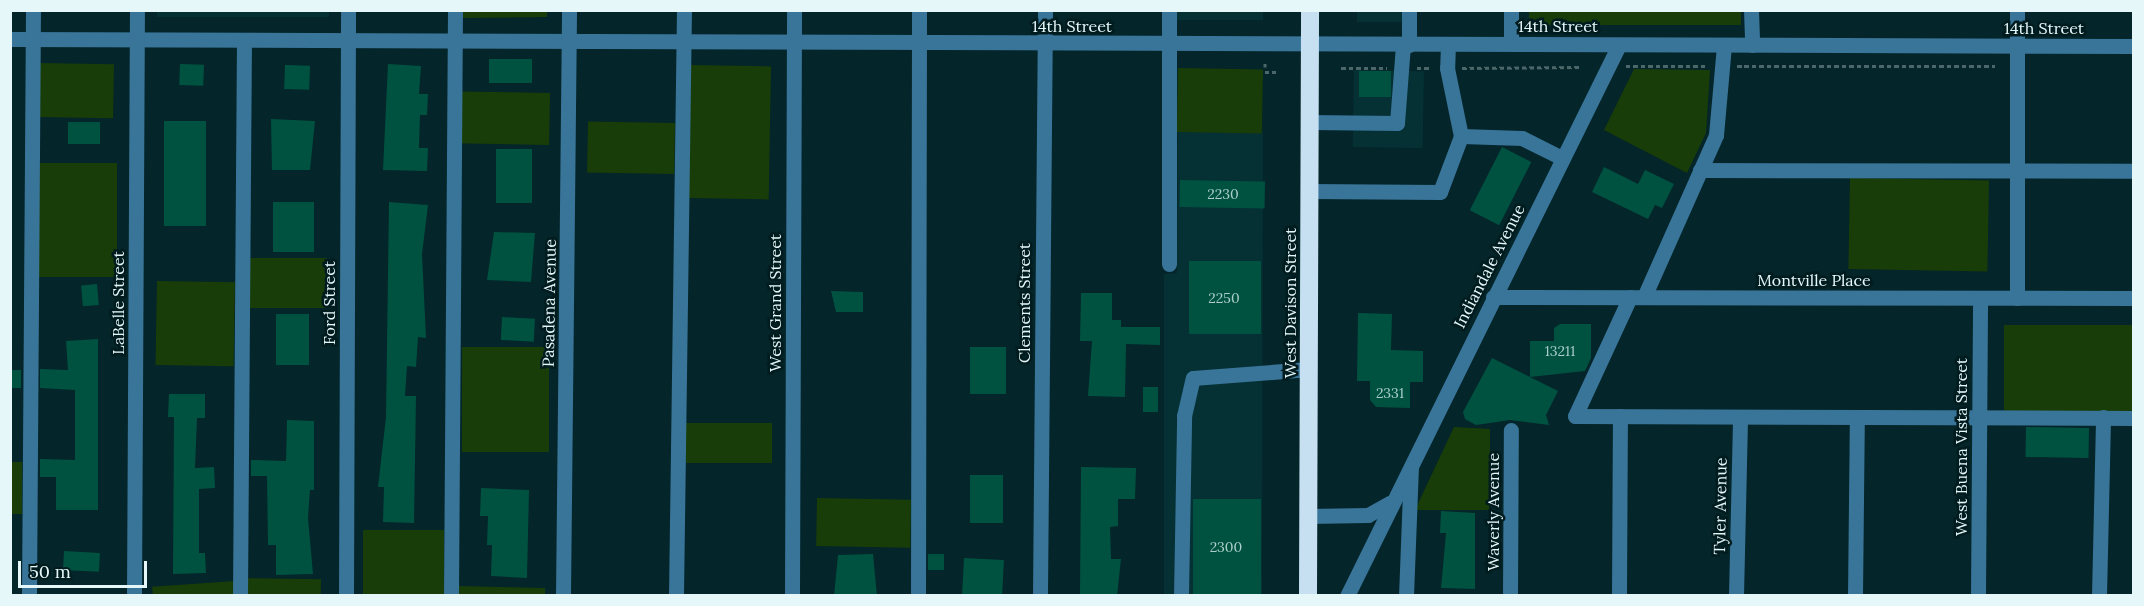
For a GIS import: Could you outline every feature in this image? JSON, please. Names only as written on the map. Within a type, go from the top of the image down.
[{"type":"highway","name":"West Davison Street","points":[[1308,596],[1310,10]]},
{"type":"street","points":[[29,596],[33,10]]},
{"type":"street","name":"LaBelle Street","points":[[134,596],[137,10]]},
{"type":"street","name":"Ford Street","points":[[346,596],[348,10]]},
{"type":"street","points":[[451,596],[455,10]]},
{"type":"street","name":"Pasadena Avenue","points":[[563,596],[569,10]]},
{"type":"street","points":[[676,596],[684,10]]},
{"type":"street","name":"West Grand Street","points":[[792,596],[794,10]]},
{"type":"street","points":[[918,596],[919,10]]},
{"type":"street","name":"Clements Street","points":[[1040,596],[1045,10]]},
{"type":"street","points":[[1168,264],[1169,10]]},
{"type":"street","points":[[1310,122],[1397,123],[1409,10]]},
{"type":"street","points":[[1511,10],[1511,44]]},
{"type":"street","points":[[1751,10],[1752,45]]},
{"type":"street","points":[[2017,10],[2017,298]]},
{"type":"street","name":"14th Street","points":[[10,39],[918,45],[2133,46]]},
{"type":"street","points":[[240,596],[244,41]]},
{"type":"street","points":[[1310,191],[1440,192],[1461,136],[1447,68],[1448,44]]},
{"type":"street","name":"Indiandale Avenue","points":[[1347,596],[1384,528],[1390,502],[1619,45]]},
{"type":"street","points":[[1724,45],[1716,135],[1637,297],[1575,416],[2133,418]]},
{"type":"street","points":[[1461,136],[1522,138],[1563,158]]},
{"type":"street","points":[[1700,170],[2133,171]]},
{"type":"street","name":"Montville Place","points":[[1494,297],[2133,298]]},
{"type":"street","name":"West Buena Vista Street","points":[[1978,596],[1980,298]]},
{"type":"street","points":[[1181,596],[1184,416],[1193,378],[1309,369]]},
{"type":"street","points":[[1619,596],[1620,416]]},
{"type":"street","name":"Tyler Avenue","points":[[1736,596],[1740,417]]},
{"type":"street","points":[[2099,596],[2103,417]]},
{"type":"street","points":[[1856,596],[1857,418]]},
{"type":"street","name":"Waverly Avenue","points":[[1510,596],[1511,430]]},
{"type":"street","points":[[1406,596],[1411,461]]},
{"type":"street","points":[[1308,516],[1368,515],[1390,502]]},
{"type":"path","points":[[1625,65],[1995,66]]},
{"type":"path","points":[[1265,72],[1276,72]]},
{"type":"shaded area","points":[[157,10],[329,10],[329,17],[157,17]]},
{"type":"shaded area","points":[[1177,11],[1263,11],[1263,20],[1177,20]]},
{"type":"shaded area","points":[[1357,11],[1405,11],[1405,22],[1357,22]]},
{"type":"shaded area","points":[[1354,70],[1424,71],[1423,148],[1353,147]]},
{"type":"shaded area","points":[[1178,132],[1263,132],[1262,595],[1164,596],[1164,274],[1177,273]]},
{"type":"green space","points":[[463,11],[547,11],[547,17],[463,18]]},
{"type":"green space","points":[[1529,11],[1741,11],[1741,25],[1529,25]]},
{"type":"green space","points":[[37,63],[114,64],[113,118],[36,117]]},
{"type":"green space","points":[[690,65],[771,66],[769,199],[688,198]]},
{"type":"green space","points":[[1178,68],[1263,69],[1262,133],[1177,132]]},
{"type":"green space","points":[[1634,69],[1710,70],[1706,133],[1687,173],[1604,130]]},
{"type":"green space","points":[[457,91],[550,93],[549,145],[456,143]]},
{"type":"green space","points":[[588,121],[675,123],[674,174],[587,172]]},
{"type":"green space","points":[[37,163],[117,163],[117,277],[37,277]]},
{"type":"green space","points":[[1850,178],[1989,180],[1987,271],[1848,269]]},
{"type":"green space","points":[[246,258],[327,258],[327,308],[246,308]]},
{"type":"green space","points":[[157,281],[235,282],[234,366],[156,365]]},
{"type":"green space","points":[[2004,325],[2133,325],[2133,413],[2004,413]]},
{"type":"green space","points":[[462,347],[549,347],[549,452],[462,452]]},
{"type":"green space","points":[[686,423],[772,423],[772,463],[686,463]]},
{"type":"green space","points":[[1454,427],[1490,429],[1490,510],[1415,510]]},
{"type":"green space","points":[[11,462],[22,462],[22,514],[11,514]]},
{"type":"green space","points":[[817,498],[911,500],[910,548],[816,546]]},
{"type":"green space","points":[[363,530],[444,530],[444,596],[363,596]]},
{"type":"green space","points":[[244,578],[321,579],[321,596],[244,596]]},
{"type":"green space","points":[[235,581],[236,595],[153,596],[152,587]]},
{"type":"green space","points":[[456,586],[545,588],[545,595],[456,596]]},
{"type":"building","points":[[489,59],[532,59],[532,83],[489,83]]},
{"type":"building","points":[[180,64],[204,65],[203,86],[179,85]]},
{"type":"building","points":[[388,64],[421,66],[419,94],[428,94],[427,115],[420,115],[419,148],[428,148],[427,171],[383,170]]},
{"type":"building","points":[[285,65],[310,66],[309,90],[284,89]]},
{"type":"building","points":[[1359,71],[1391,71],[1391,97],[1359,97]]},
{"type":"building","points":[[271,119],[315,121],[310,170],[272,170]]},
{"type":"building","points":[[164,121],[206,121],[206,226],[164,226]]},
{"type":"building","points":[[68,122],[100,122],[100,144],[68,144]]},
{"type":"building","points":[[1502,147],[1531,162],[1499,225],[1470,210]]},
{"type":"building","points":[[496,149],[532,149],[532,203],[496,203]]},
{"type":"building","points":[[1604,167],[1638,184],[1645,170],[1674,184],[1662,208],[1655,205],[1648,219],[1592,192]]},
{"type":"building","points":[[1180,180],[1265,181],[1265,208],[1180,207]]},
{"type":"building","points":[[273,202],[314,202],[314,252],[273,252]]},
{"type":"building","points":[[389,202],[428,205],[422,254],[426,338],[418,337],[416,367],[407,366],[405,396],[416,396],[414,523],[383,522],[384,487],[378,487],[386,417]]},
{"type":"building","points":[[494,232],[535,233],[531,282],[487,280]]},
{"type":"building","points":[[1189,261],[1261,261],[1261,334],[1189,334]]},
{"type":"building","points":[[97,284],[99,305],[83,306],[81,285]]},
{"type":"building","points":[[831,291],[863,292],[863,312],[836,312]]},
{"type":"building","points":[[1081,293],[1112,293],[1112,320],[1121,320],[1121,327],[1160,327],[1160,345],[1126,344],[1125,397],[1088,396],[1092,341],[1080,341]]},
{"type":"building","points":[[1358,313],[1392,314],[1391,350],[1423,351],[1423,382],[1410,382],[1410,408],[1376,407],[1370,400],[1370,381],[1357,381]]},
{"type":"building","points":[[276,314],[309,314],[309,365],[276,365]]},
{"type":"building","points":[[502,317],[535,319],[534,342],[501,340]]},
{"type":"building","points":[[1560,324],[1591,324],[1591,358],[1585,371],[1530,377],[1530,341],[1554,341],[1554,328]]},
{"type":"building","points":[[98,339],[98,510],[56,510],[56,477],[40,477],[40,459],[75,460],[75,390],[40,388],[40,369],[68,370],[66,341]]},
{"type":"building","points":[[970,347],[1006,347],[1006,394],[970,394]]},
{"type":"building","points":[[1492,358],[1558,391],[1546,415],[1549,425],[1510,420],[1476,425],[1465,419],[1463,412]]},
{"type":"building","points":[[10,370],[21,370],[21,388],[10,388]]},
{"type":"building","points":[[1143,387],[1158,387],[1158,412],[1143,412]]},
{"type":"building","points":[[169,394],[205,394],[205,418],[197,418],[195,468],[214,467],[215,488],[199,489],[199,553],[205,553],[206,573],[173,574],[174,417],[168,417]]},
{"type":"building","points":[[287,420],[314,421],[314,490],[310,490],[308,518],[313,574],[276,575],[276,545],[268,545],[267,476],[251,476],[251,460],[286,461]]},
{"type":"building","points":[[2026,427],[2089,428],[2088,458],[2025,457]]},
{"type":"building","points":[[1081,467],[1136,468],[1135,499],[1118,499],[1118,526],[1110,527],[1111,559],[1121,559],[1117,596],[1080,596]]},
{"type":"building","points":[[970,475],[1003,475],[1003,523],[970,523]]},
{"type":"building","points":[[481,488],[529,490],[527,578],[491,576],[492,545],[487,545],[488,516],[480,516]]},
{"type":"building","points":[[1193,499],[1261,499],[1261,595],[1193,595]]},
{"type":"building","points":[[1441,511],[1475,513],[1475,589],[1441,588],[1446,533],[1440,533]]},
{"type":"building","points":[[64,551],[100,553],[99,572],[63,570]]},
{"type":"building","points":[[873,554],[877,596],[834,596],[838,555]]},
{"type":"building","points":[[928,554],[944,554],[944,570],[928,570]]},
{"type":"building","points":[[964,558],[1004,560],[1002,596],[962,596]]}]
